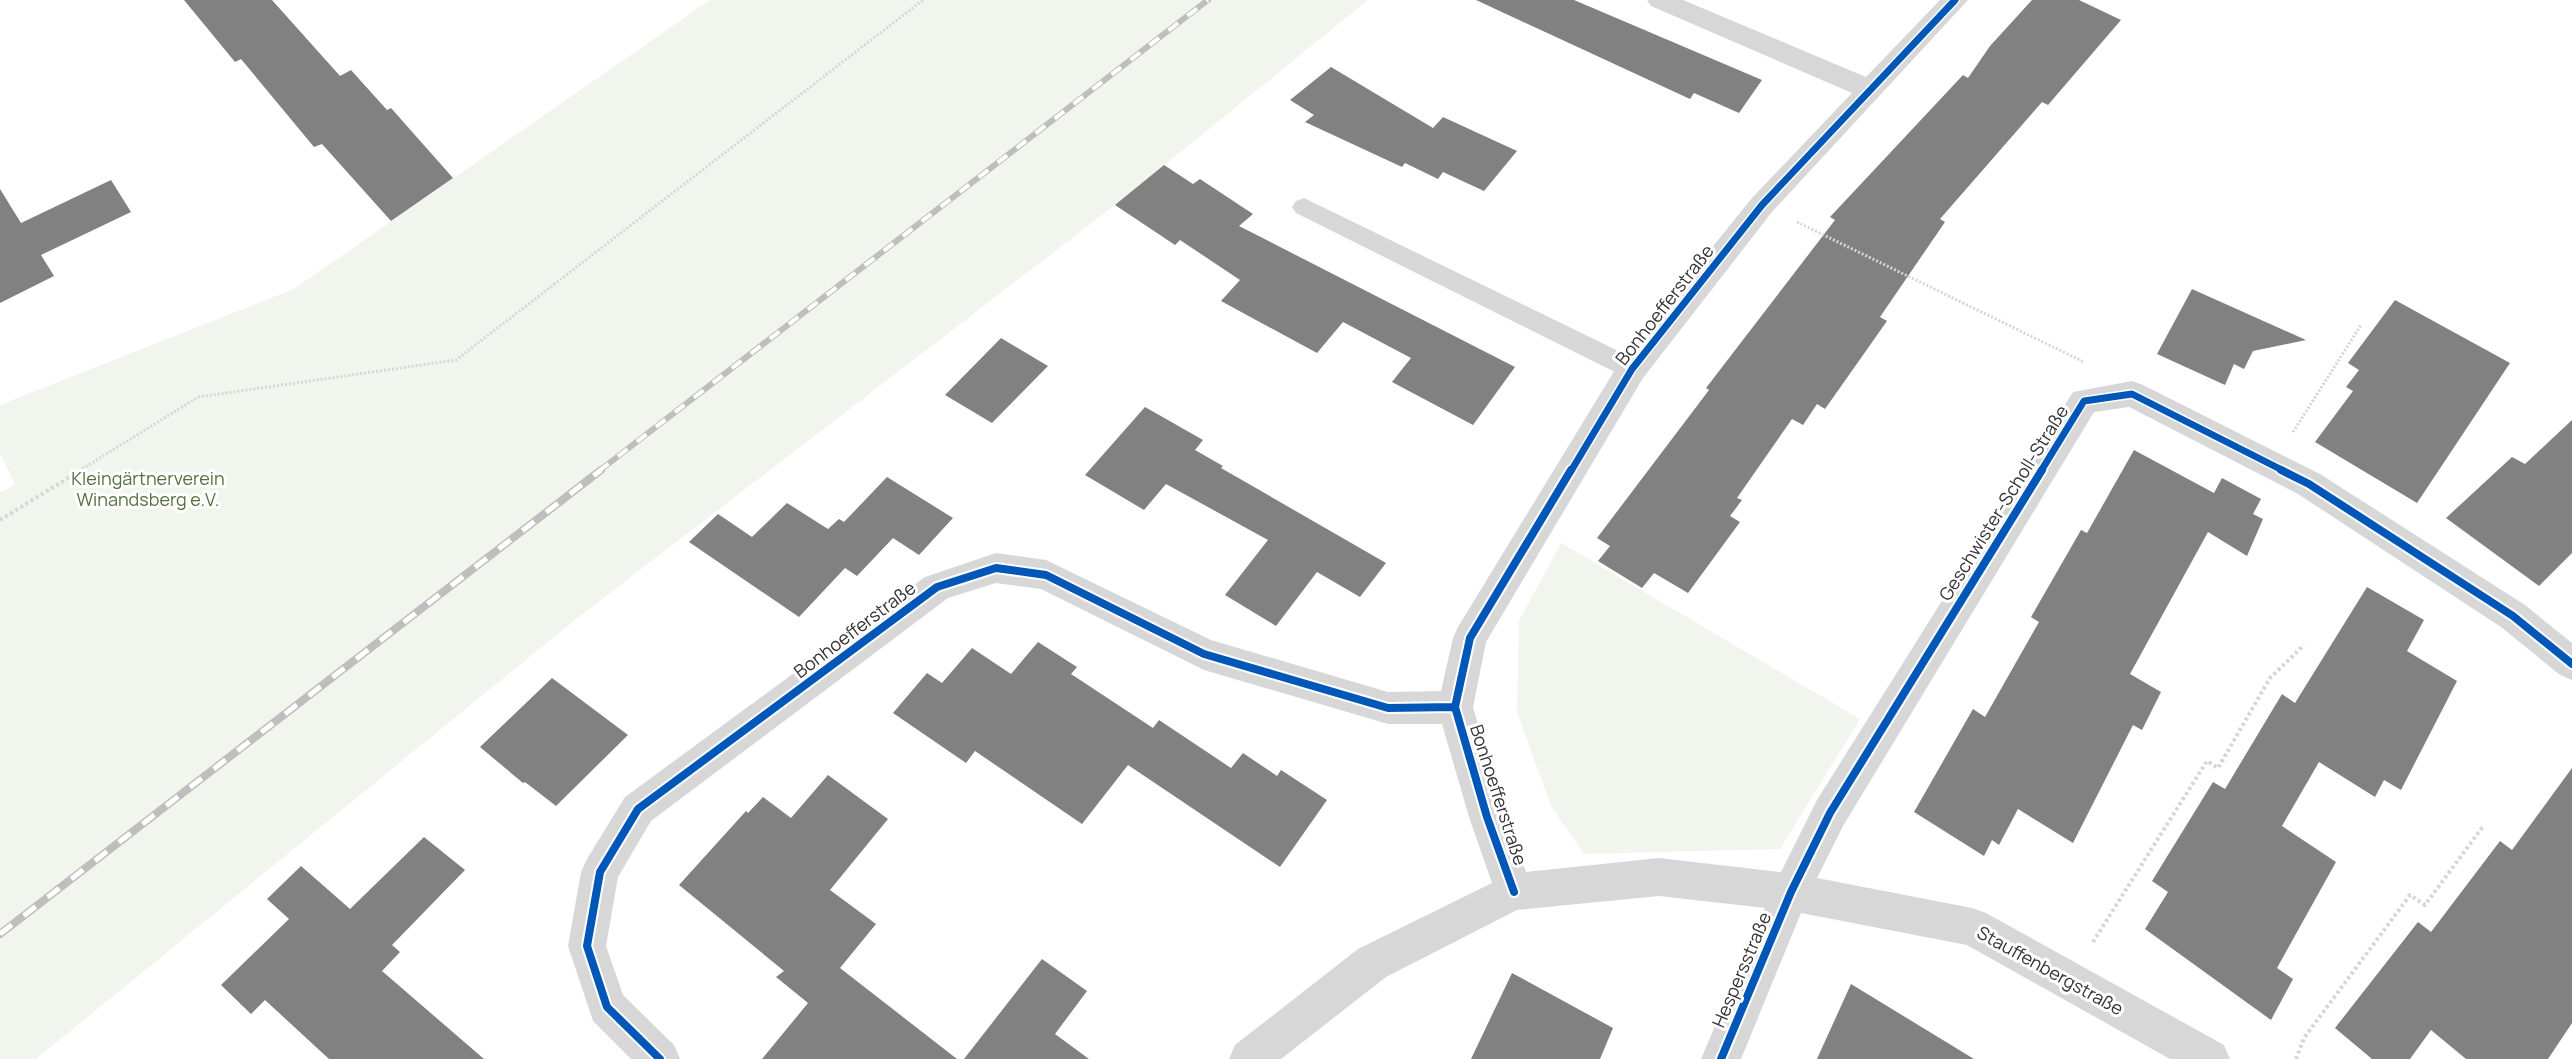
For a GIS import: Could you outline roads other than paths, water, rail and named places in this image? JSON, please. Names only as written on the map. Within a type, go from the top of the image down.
[{"type":"street","points":[[1660,0],[1872,90]]},
{"type":"street","name":"Bonhoefferstraße","points":[[1514,892],[1487,817],[1455,707],[1470,638],[1632,369],[1762,205],[1955,0]]},
{"type":"street","name":"Geschwister-Scholl-Straße","points":[[1791,892],[1830,813],[2084,401],[2132,394],[2309,484],[2513,616],[2572,664]]},
{"type":"street","name":"Bonhoefferstraße","points":[[660,1059],[607,1007],[587,946],[600,872],[638,809],[937,587],[996,568],[1046,575],[1204,654],[1388,708],[1455,707]]},
{"type":"street","name":"Stauffenbergstraße","points":[[1249,1059],[1372,963],[1514,892],[1659,877],[1791,892],[1972,927],[2210,1059]]},
{"type":"street","name":"Hespersstraße","points":[[1721,1059],[1791,892]]},
{"type":"lane","name":"Bonhoefferstraße","points":[[1305,207],[1632,369]]},
{"type":"railway","points":[[599,471],[1208,0]]},
{"type":"railway","points":[[0,934],[601,470]]},
{"type":"park label","name":"Kleingärtnerverein Winandsberg e.V.","points":[[148,489]]}]
